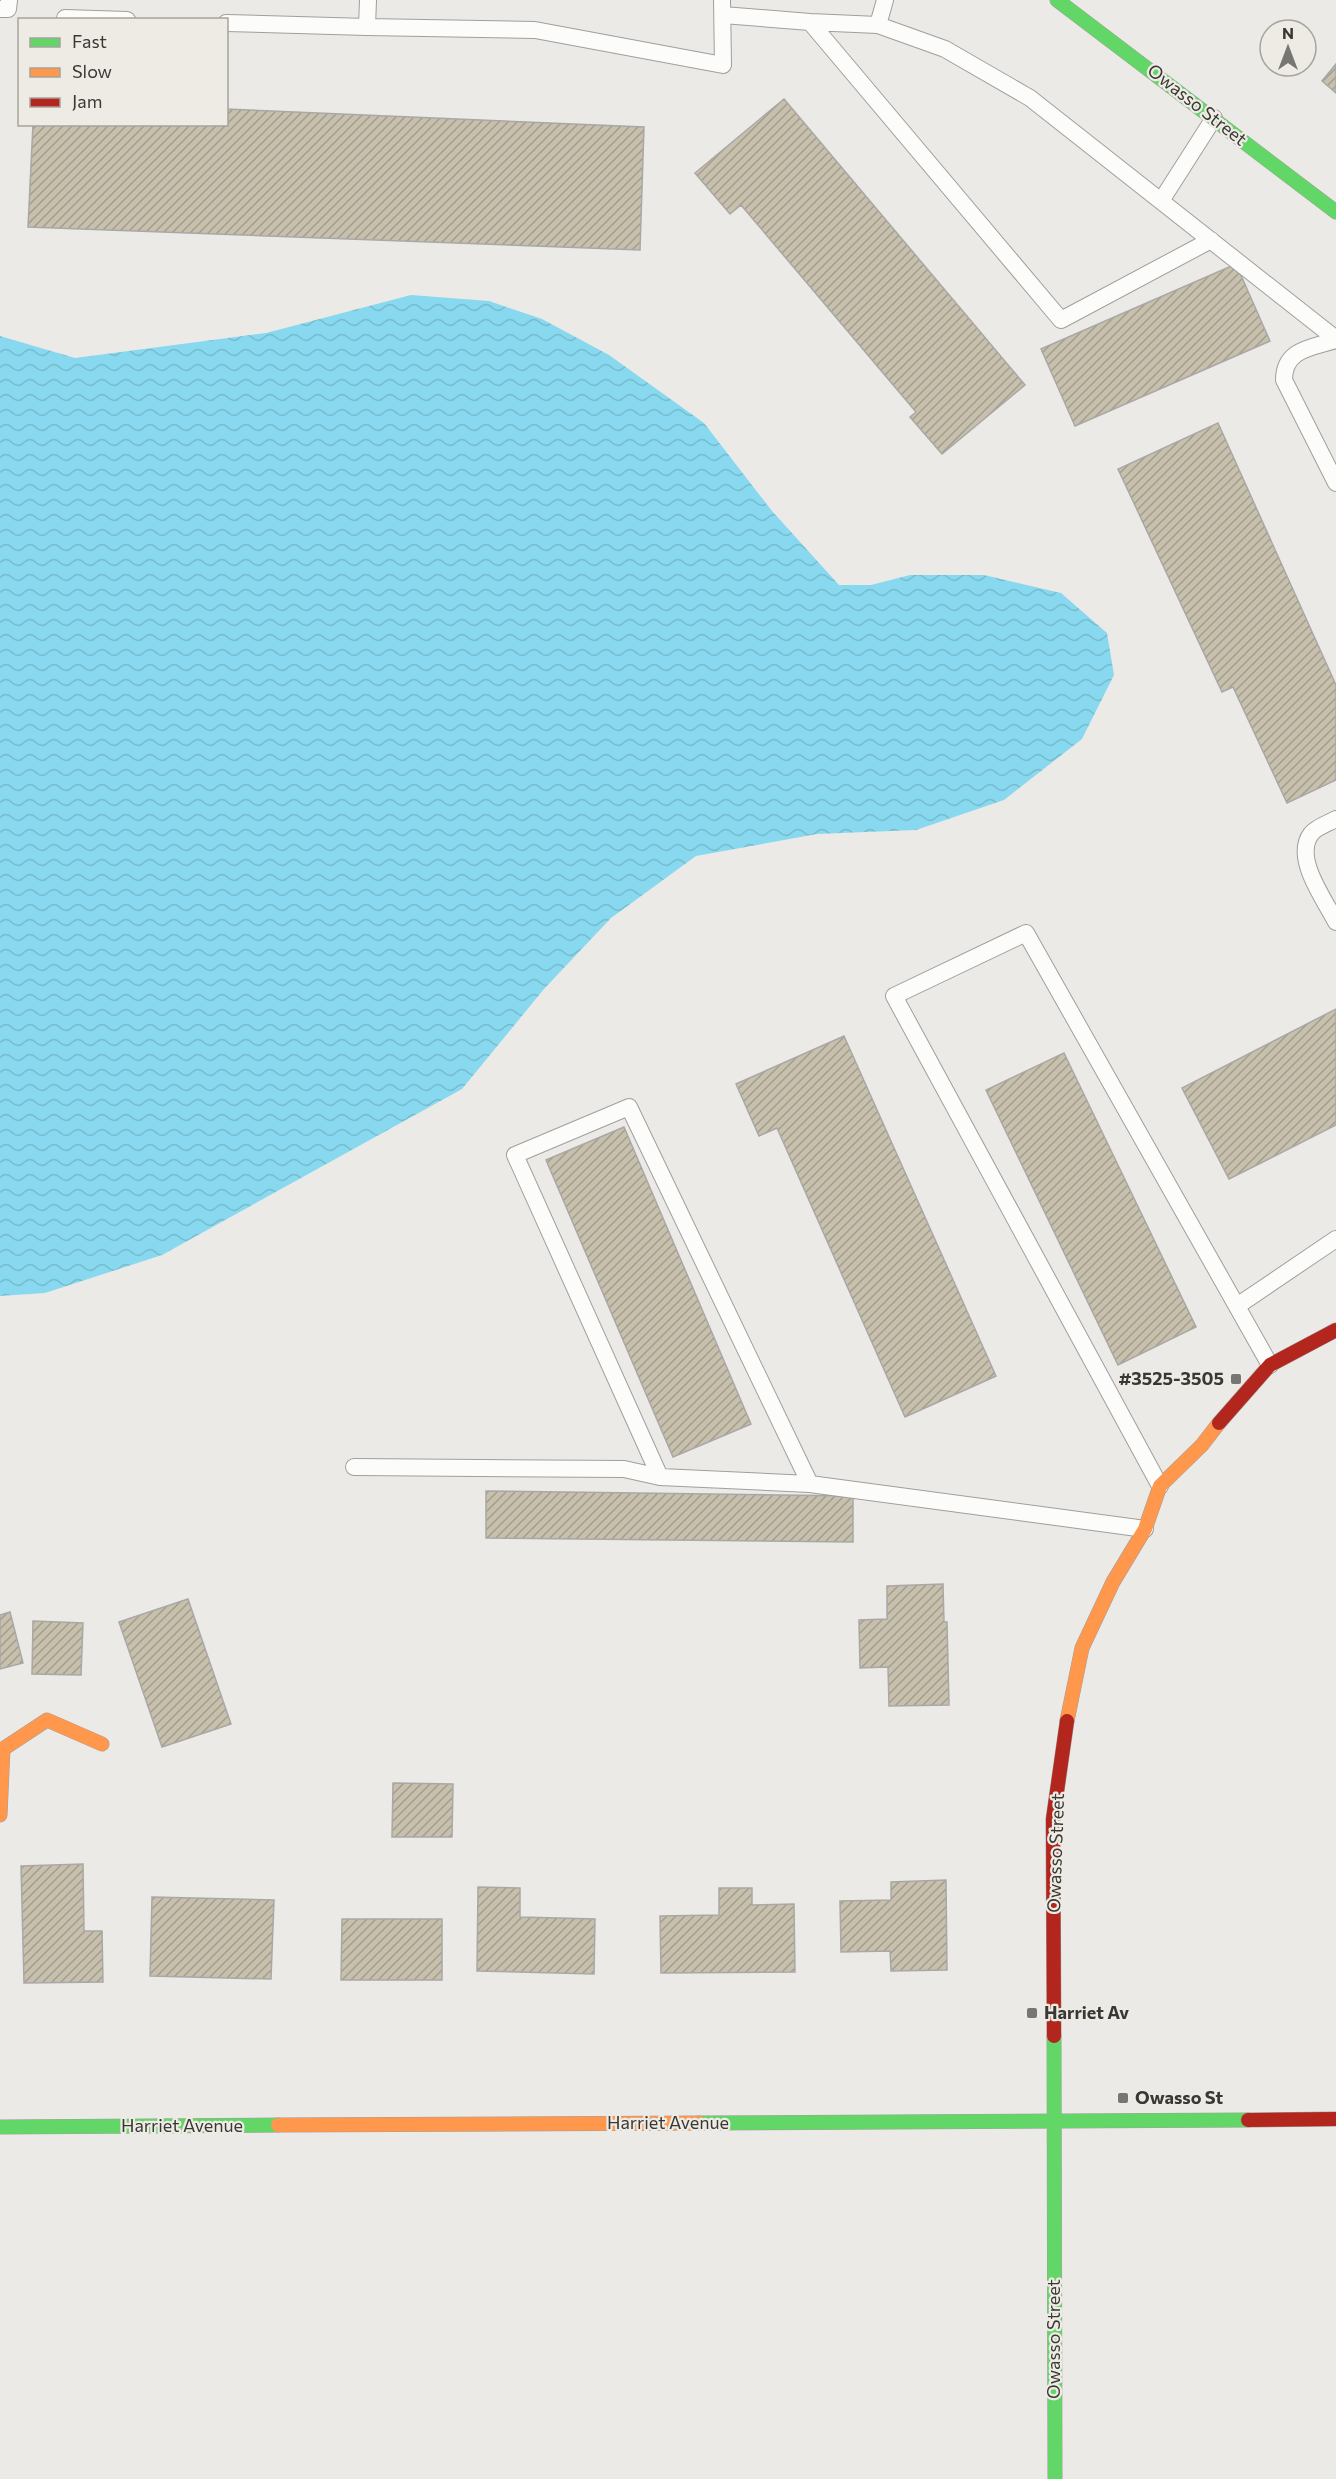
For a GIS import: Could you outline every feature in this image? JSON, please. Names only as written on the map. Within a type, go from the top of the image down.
[{"type":"street","name":"Owasso Street","points":[[1058,0],[1336,212]]},
{"type":"street","name":"Owasso Street","points":[[1055,2479],[1053,1819],[1068,1717],[1082,1648],[1113,1582],[1145,1529],[1160,1486],[1202,1445],[1229,1409],[1270,1365],[1336,1330]]},
{"type":"street","points":[[0,1815],[3,1749],[47,1720],[102,1744]]},
{"type":"street","name":"Harriet Avenue","points":[[0,2127],[1336,2119]]},
{"type":"lane","points":[[0,9],[8,9],[9,0]]},
{"type":"lane","points":[[367,27],[368,0]]},
{"type":"lane","points":[[878,25],[885,0]]},
{"type":"lane","points":[[228,23],[535,30],[723,65],[722,8],[810,22],[878,25],[945,49],[1030,98],[1336,339]]},
{"type":"lane","points":[[810,22],[1061,320],[1211,240]]},
{"type":"lane","points":[[1161,201],[1214,118]]},
{"type":"lane","points":[[1336,339],[1294,354],[1286,362],[1284,380],[1336,483]]},
{"type":"lane","points":[[1336,819],[1312,832],[1305,849],[1308,865],[1336,922]]},
{"type":"lane","points":[[1160,1486],[894,996],[1026,933],[1270,1365]]},
{"type":"lane","points":[[660,1476],[515,1155],[629,1107],[810,1484]]},
{"type":"lane","points":[[1237,1305],[1336,1239]]},
{"type":"lane","points":[[354,1467],[624,1469],[660,1476],[810,1484],[1145,1529]]},
{"type":"water","points":[[411,295],[489,301],[542,319],[609,355],[704,423],[772,511],[839,585],[871,585],[910,575],[984,575],[1061,593],[1107,633],[1114,675],[1082,739],[1004,800],[916,830],[817,834],[696,856],[611,918],[544,989],[462,1089],[162,1255],[45,1293],[0,1296],[0,336],[75,358],[266,333]]},
{"type":"building","points":[[1336,64],[1336,93],[1322,81]]},
{"type":"building","points":[[784,99],[1025,385],[942,454],[910,417],[916,412],[741,205],[730,214],[695,173]]},
{"type":"building","points":[[228,109],[644,127],[640,250],[28,227],[33,126],[228,126]]},
{"type":"building","points":[[1236,264],[1270,341],[1075,426],[1041,349]]},
{"type":"building","points":[[1218,423],[1336,685],[1336,780],[1287,803],[1233,687],[1222,692],[1118,469]]},
{"type":"building","points":[[1336,1009],[1336,1125],[1229,1179],[1182,1088]]},
{"type":"building","points":[[844,1036],[996,1376],[905,1417],[777,1128],[759,1136],[736,1084]]},
{"type":"building","points":[[1064,1053],[1196,1327],[1118,1365],[986,1090]]},
{"type":"building","points":[[624,1127],[751,1424],[673,1457],[546,1160]]},
{"type":"building","points":[[486,1491],[853,1496],[853,1542],[486,1538]]},
{"type":"building","points":[[943,1584],[944,1622],[947,1622],[949,1705],[889,1706],[888,1667],[860,1668],[859,1620],[887,1619],[887,1586]]},
{"type":"building","points":[[188,1599],[231,1724],[162,1747],[119,1622]]},
{"type":"building","points":[[10,1612],[23,1663],[0,1669],[0,1615]]},
{"type":"building","points":[[33,1621],[83,1623],[81,1675],[32,1674]]},
{"type":"building","points":[[393,1783],[453,1784],[452,1837],[392,1837]]},
{"type":"building","points":[[83,1864],[84,1931],[102,1931],[103,1982],[24,1983],[21,1866]]},
{"type":"building","points":[[946,1880],[947,1970],[891,1971],[890,1951],[841,1952],[840,1901],[891,1900],[891,1882]]},
{"type":"building","points":[[478,1887],[520,1888],[520,1917],[595,1919],[594,1974],[477,1971]]},
{"type":"building","points":[[719,1888],[752,1888],[752,1905],[794,1904],[795,1972],[661,1973],[660,1916],[719,1915]]},
{"type":"building","points":[[152,1897],[274,1900],[271,1979],[150,1976]]},
{"type":"building","points":[[342,1919],[442,1919],[442,1980],[341,1980]]},
{"type":"traffic: fast","points":[[1057,0],[1336,212]]},
{"type":"traffic: fast","points":[[1054,2036],[1055,2479]]},
{"type":"traffic: fast","points":[[699,2123],[1248,2120]]},
{"type":"traffic: fast","points":[[0,2127],[278,2125]]},
{"type":"traffic: slow","points":[[1067,1721],[1082,1648],[1113,1582],[1145,1529],[1160,1486],[1202,1445],[1219,1423]]},
{"type":"traffic: slow","points":[[0,1815],[3,1749],[47,1720],[102,1744]]},
{"type":"traffic: slow","points":[[278,2125],[699,2123]]},
{"type":"traffic: jam","points":[[1219,1423],[1270,1365],[1336,1330]]},
{"type":"traffic: jam","points":[[1054,2036],[1053,1819],[1067,1721]]},
{"type":"traffic: jam","points":[[1248,2120],[1336,2119]]},
{"type":"place","name":"#3525-3505","points":[[1236,1379]]},
{"type":"place","name":"Harriet Av","points":[[1032,2013]]},
{"type":"place","name":"Owasso St","points":[[1123,2098]]}]
